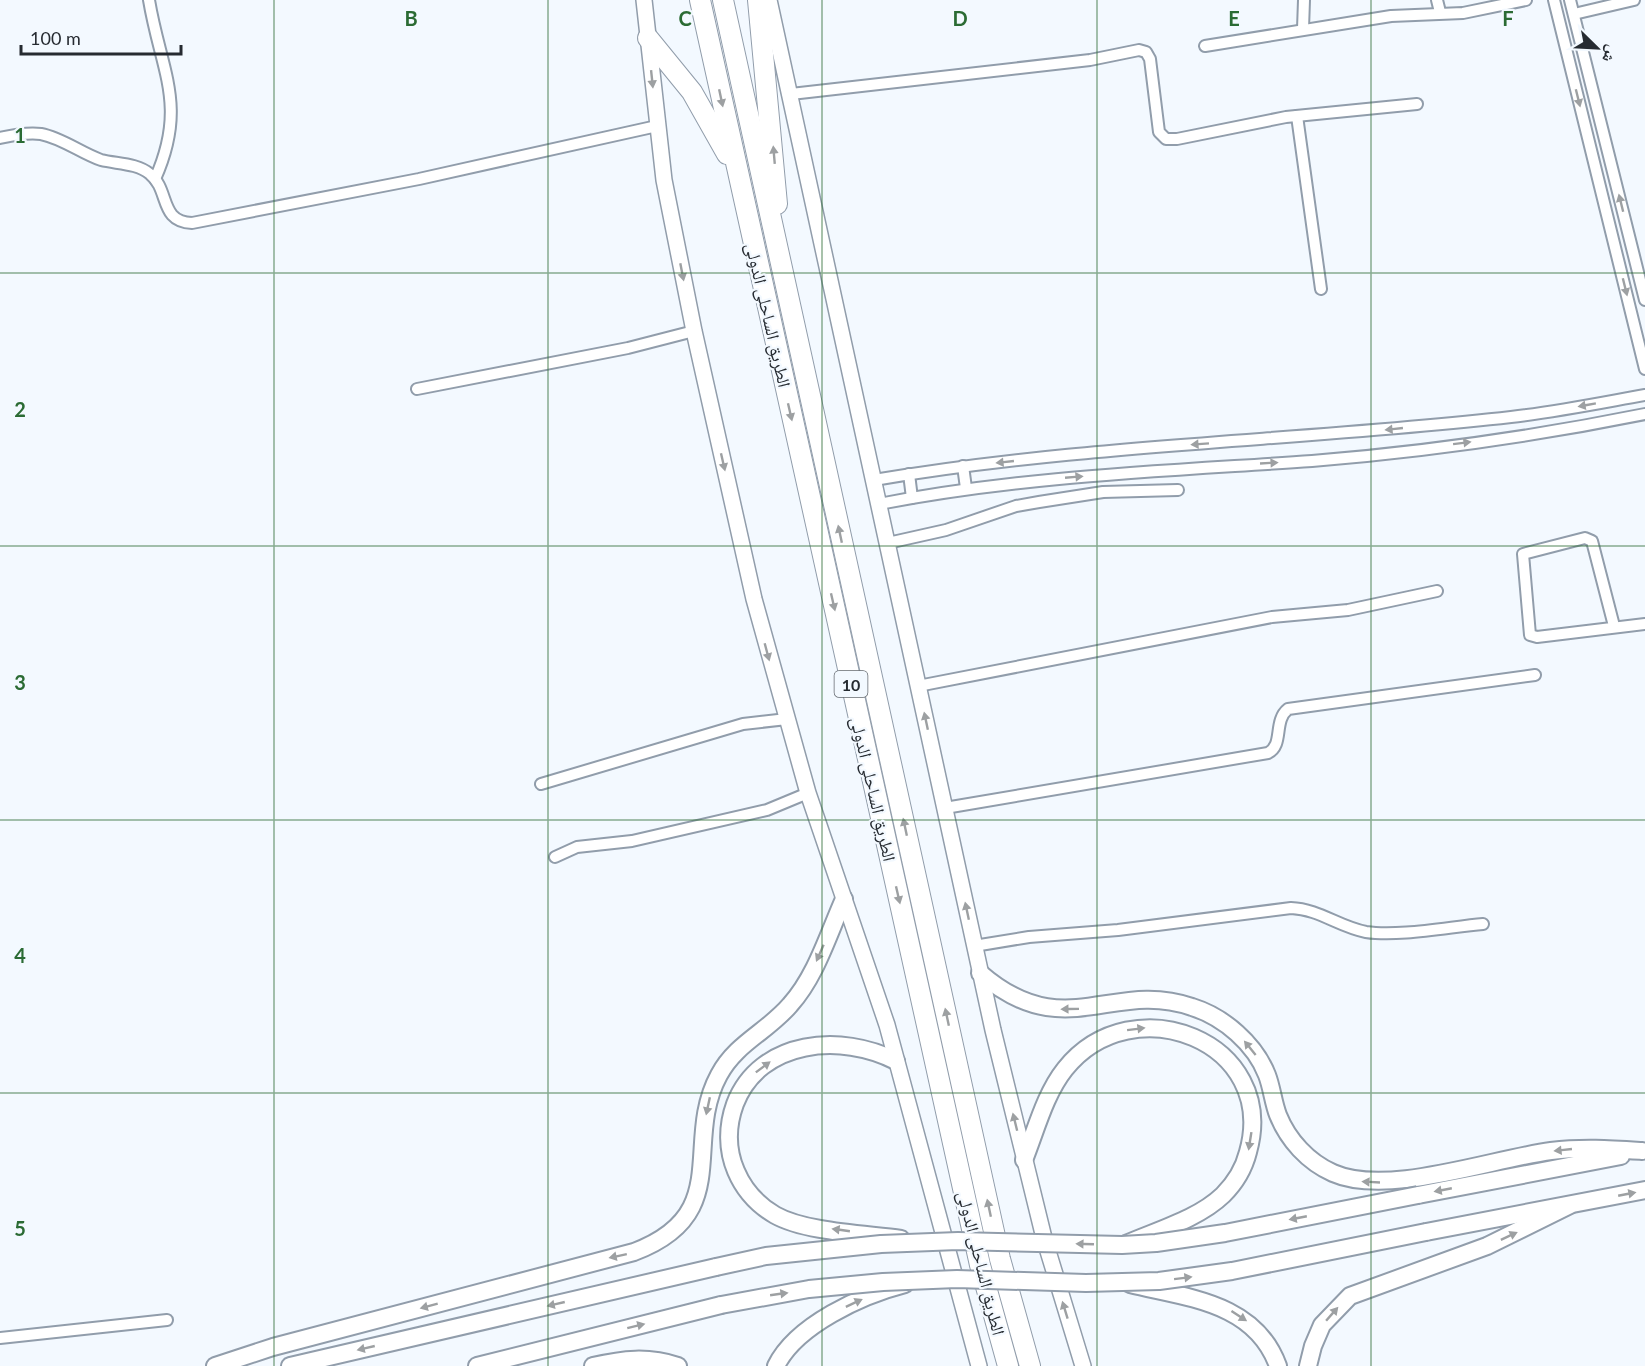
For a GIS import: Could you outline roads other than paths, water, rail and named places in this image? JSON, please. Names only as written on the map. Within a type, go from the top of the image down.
[{"type":"highway","name":"الطريق الساحلى الدولى","points":[[700,0],[980,1265],[1008,1366]]},
{"type":"highway","name":"الطريق الساحلى الدولى","points":[[723,0],[1000,1259],[1030,1366]]},
{"type":"highway","points":[[758,0],[774,154],[778,255]]},
{"type":"highway","points":[[648,38],[692,92],[736,167]]},
{"type":"main road","points":[[215,1366],[273,1347],[634,1252],[664,1238],[687,1214],[698,1191],[703,1166],[706,1115],[717,1078],[737,1048],[780,1016],[798,996],[812,971],[844,899]]},
{"type":"main road","points":[[980,974],[1013,996],[1050,1008],[1077,1010],[1151,1000],[1172,1001],[1211,1015],[1244,1040],[1257,1057],[1267,1075],[1278,1115],[1294,1143],[1317,1164],[1346,1178],[1361,1182],[1393,1181],[1567,1149],[1605,1148],[1643,1151]]},
{"type":"main road","points":[[1024,1160],[1051,1093],[1063,1070],[1088,1047],[1118,1032],[1151,1027],[1185,1033],[1214,1049],[1227,1060],[1243,1084],[1252,1123],[1245,1161],[1236,1179],[1208,1207],[1122,1245]]},
{"type":"main road","points":[[896,1061],[871,1050],[831,1044],[803,1048],[764,1066],[742,1090],[730,1122],[731,1155],[738,1176],[758,1203],[787,1221],[919,1242]]},
{"type":"main road","points":[[290,1366],[716,1267],[804,1251],[919,1242],[1122,1245],[1225,1233],[1643,1151]]},
{"type":"main road","points":[[477,1366],[721,1305],[808,1289],[920,1280],[1123,1283],[1232,1271],[1645,1190]]},
{"type":"main road","points":[[1308,1366],[1312,1346],[1322,1325],[1350,1296],[1487,1246],[1570,1204]]},
{"type":"main road","points":[[776,1366],[788,1346],[840,1309],[879,1292],[920,1280]]},
{"type":"main road","points":[[1123,1283],[1216,1304],[1233,1312],[1248,1322],[1264,1339],[1278,1366]]},
{"type":"main road","points":[[593,1366],[630,1358],[656,1360],[678,1366]]},
{"type":"street","points":[[149,0],[172,109],[168,151],[155,179]]},
{"type":"street","points":[[644,0],[664,180],[694,331],[754,599],[808,793],[896,1061],[979,1366]]},
{"type":"street","points":[[769,0],[980,974],[1044,1238],[1083,1366]]},
{"type":"street","points":[[1304,0],[1304,29]]},
{"type":"street","points":[[1437,0],[1440,12]]},
{"type":"street","points":[[1205,46],[1304,29],[1440,12],[1463,12],[1526,0]]},
{"type":"street","points":[[1634,0],[1572,6],[1555,4],[1645,369]]},
{"type":"street","points":[[1572,6],[1645,300]]},
{"type":"street","points":[[790,94],[1090,60],[1139,50],[1146,52],[1150,59],[1159,132],[1166,139],[1177,140],[1298,116],[1417,104]]},
{"type":"street","points":[[1298,116],[1321,289]]},
{"type":"street","points":[[0,138],[29,133],[44,134],[93,157],[138,168],[155,179],[171,214],[183,222],[192,223],[418,179],[657,126]]},
{"type":"street","points":[[417,389],[628,348],[694,331]]},
{"type":"street","points":[[874,480],[963,466],[1512,417],[1645,395]]},
{"type":"street","points":[[879,504],[966,488],[1147,471],[1315,460],[1515,437],[1645,414]]},
{"type":"street","points":[[1512,417],[1515,437]]},
{"type":"street","points":[[963,466],[966,488]]},
{"type":"street","points":[[909,474],[912,498]]},
{"type":"street","points":[[888,543],[946,530],[1016,506],[1103,492],[1178,490]]},
{"type":"street","points":[[1614,626],[1592,541],[1585,538],[1523,554],[1530,635],[1537,637],[1645,624]]},
{"type":"street","points":[[918,686],[1272,617],[1348,610],[1437,591]]},
{"type":"street","points":[[945,808],[1268,753],[1276,743],[1278,720],[1288,709],[1535,675]]},
{"type":"street","points":[[541,784],[743,724],[787,719]]},
{"type":"street","points":[[555,858],[577,847],[632,841],[767,810],[808,793]]},
{"type":"street","points":[[974,946],[1029,937],[1118,930],[1291,908],[1315,912],[1357,930],[1378,933],[1483,924]]},
{"type":"street","points":[[0,1338],[167,1320]]}]
